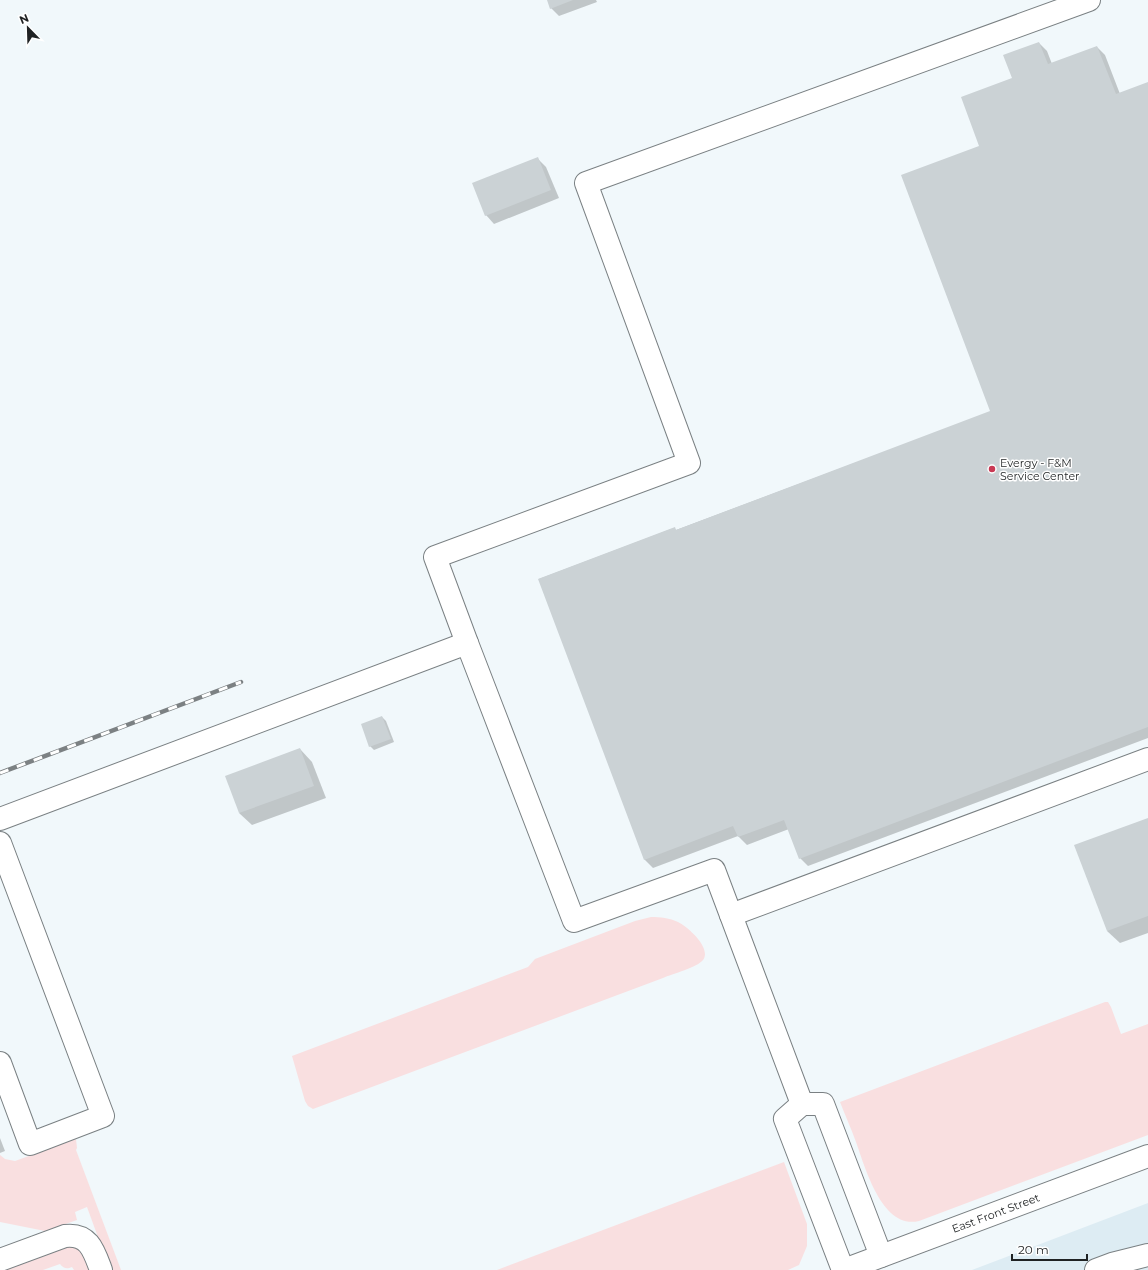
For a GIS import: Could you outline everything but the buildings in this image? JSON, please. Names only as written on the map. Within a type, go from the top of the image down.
[{"type":"main road","points":[[802,1104],[714,870],[574,921],[436,557],[689,463],[586,183],[1089,0]]},
{"type":"main road","points":[[0,818],[467,642]]},
{"type":"main road","points":[[731,915],[1148,759]]},
{"type":"main road","points":[[0,843],[103,1116],[30,1144],[0,1063]]},
{"type":"main road","points":[[843,1270],[785,1119],[802,1104],[823,1104],[880,1256]]},
{"type":"main road","name":"East Front Street","points":[[843,1270],[1148,1156]]},
{"type":"main road","points":[[0,1260],[65,1236],[74,1235],[81,1237],[87,1242],[96,1256],[101,1270]]},
{"type":"main road","points":[[1096,1270],[1112,1264],[1148,1255]]},
{"type":"shaded area","points":[[651,917],[672,920],[687,928],[702,944],[705,955],[703,960],[700,963],[684,970],[313,1109],[308,1106],[305,1101],[292,1056],[528,967],[535,959],[635,921]]},
{"type":"shaded area","points":[[1108,1002],[1111,1007],[1121,1034],[1148,1024],[1148,1135],[919,1221],[906,1221],[895,1216],[885,1207],[864,1166],[840,1102]]},
{"type":"shaded area","points":[[76,1139],[76,1150],[121,1270],[110,1270],[87,1207],[75,1212],[77,1220],[45,1231],[0,1222],[0,1155],[5,1159],[15,1161]]},
{"type":"shaded area","points":[[784,1162],[807,1224],[807,1246],[799,1265],[788,1270],[497,1270]]},
{"type":"shaded area","points":[[1148,1203],[1148,1270],[972,1270]]},
{"type":"shaded area","points":[[74,1245],[82,1252],[89,1270],[74,1270],[72,1267],[66,1268],[60,1264],[43,1270],[6,1270]]},
{"type":"railway","points":[[0,773],[241,682]]},
{"type":"place","name":"Evergy - F&M Service Center","points":[[992,469]]}]
